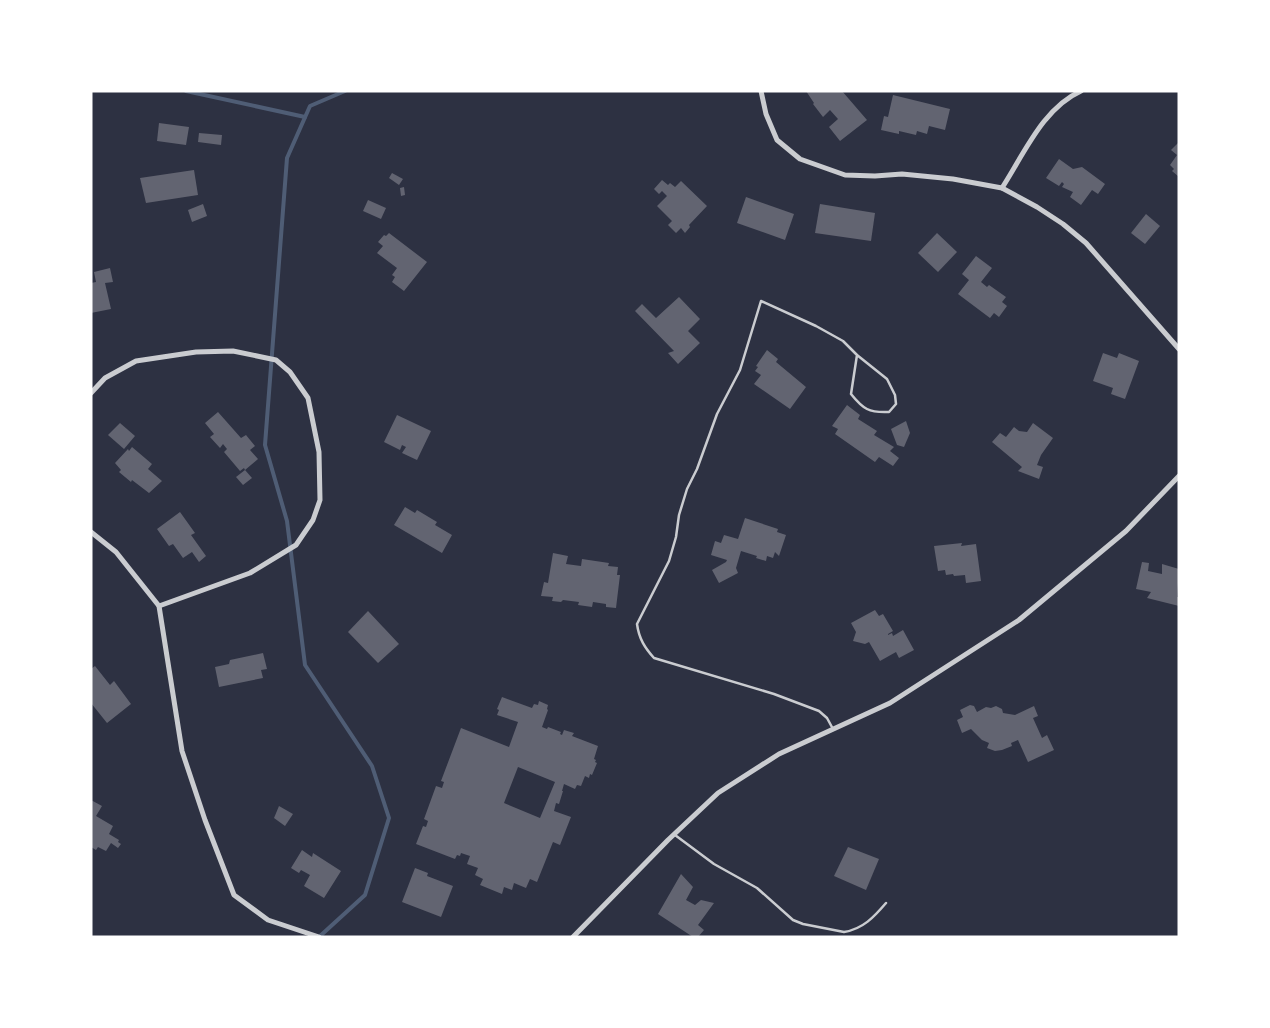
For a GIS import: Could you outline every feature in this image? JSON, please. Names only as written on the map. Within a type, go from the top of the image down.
[{"type":"street","points":[[761,91],[766,114],[777,140],[800,159],[845,174],[875,176],[902,174],[953,179],[1002,188],[1063,224],[1086,243],[1179,349]]},
{"type":"street","points":[[1002,188],[1044,119],[1068,97],[1081,91]]},
{"type":"street","points":[[91,393],[105,378],[136,361],[196,352],[233,351],[276,360],[290,372],[308,398],[319,452],[320,500],[313,520],[296,545],[250,573],[159,606]]},
{"type":"street","points":[[573,937],[674,834],[718,793],[779,754],[890,703],[1019,620],[1126,531],[1179,476]]},
{"type":"street","points":[[91,532],[116,552],[159,606],[182,750],[205,820],[234,895],[268,920],[319,937]]},
{"type":"lane","points":[[833,729],[827,718],[819,711],[774,694],[654,658],[644,646],[638,633],[637,624],[669,561],[687,489],[697,469],[717,414],[740,370],[761,302],[843,340],[857,355],[887,379],[895,395],[896,404],[889,412],[875,413],[861,407],[851,394],[857,355]]},
{"type":"lane","points":[[674,834],[714,864],[758,888],[793,920],[803,924],[844,932],[851,931],[867,923],[886,903]]},
{"type":"building","points":[[806,91],[842,91],[867,120],[840,141],[829,127],[838,119],[830,110],[823,117]]},
{"type":"building","points":[[893,95],[950,109],[945,130],[929,126],[927,134],[917,131],[916,135],[899,131],[899,134],[881,130],[884,116],[888,117]]},
{"type":"building","points":[[159,123],[189,127],[186,145],[157,141]]},
{"type":"building","points":[[199,133],[222,135],[221,145],[198,142]]},
{"type":"building","points":[[1179,142],[1179,177],[1172,171],[1174,169],[1170,165],[1177,155],[1171,150]]},
{"type":"building","points":[[1059,159],[1073,169],[1082,167],[1105,184],[1098,194],[1092,190],[1081,205],[1070,197],[1073,192],[1062,187],[1064,184],[1062,182],[1059,186],[1046,178]]},
{"type":"building","points":[[194,170],[198,195],[146,203],[140,178]]},
{"type":"building","points":[[392,173],[403,179],[399,185],[389,178]]},
{"type":"building","points":[[662,180],[668,185],[670,183],[675,187],[681,181],[707,206],[689,225],[690,227],[685,233],[681,228],[676,233],[668,225],[672,221],[657,206],[667,196],[662,191],[659,194],[654,189]]},
{"type":"building","points":[[404,187],[405,195],[401,196],[400,188]]},
{"type":"building","points":[[746,197],[794,214],[785,240],[737,223]]},
{"type":"building","points":[[368,200],[386,208],[381,219],[363,211]]},
{"type":"building","points":[[203,204],[207,216],[192,222],[188,210]]},
{"type":"building","points":[[820,204],[875,213],[871,241],[815,233]]},
{"type":"building","points":[[1146,214],[1160,226],[1145,244],[1131,233]]},
{"type":"building","points":[[389,233],[427,262],[404,291],[392,282],[395,277],[392,275],[397,268],[377,253],[383,246],[378,242],[384,235],[386,236]]},
{"type":"building","points":[[937,233],[957,252],[938,272],[918,253]]},
{"type":"building","points":[[976,256],[992,268],[981,282],[987,287],[989,285],[1006,297],[1002,302],[1007,306],[999,317],[994,313],[990,318],[958,294],[969,280],[962,274]]},
{"type":"building","points":[[110,268],[113,282],[105,283],[111,309],[91,313],[91,283],[96,282],[94,272]]},
{"type":"building","points":[[679,297],[700,319],[688,331],[700,343],[678,364],[668,353],[674,351],[635,311],[642,304],[656,318]]},
{"type":"building","points":[[767,350],[778,359],[776,362],[806,387],[790,409],[754,384],[761,375],[755,371],[758,367],[756,366]]},
{"type":"building","points":[[1103,353],[1117,358],[1119,353],[1139,361],[1125,399],[1111,394],[1113,388],[1093,381]]},
{"type":"building","points":[[847,405],[860,415],[858,419],[877,431],[874,435],[894,447],[890,451],[899,458],[893,466],[879,457],[875,462],[835,434],[838,429],[832,426]]},
{"type":"building","points":[[218,412],[241,438],[246,435],[255,446],[250,450],[258,459],[245,470],[244,468],[240,471],[224,452],[227,449],[223,444],[220,448],[210,437],[214,434],[205,423]]},
{"type":"building","points":[[397,415],[431,431],[417,460],[402,453],[406,447],[402,445],[400,450],[384,442]]},
{"type":"building","points":[[906,421],[910,433],[904,447],[897,445],[891,429]]},
{"type":"building","points":[[120,423],[135,436],[124,449],[108,435]]},
{"type":"building","points":[[1033,423],[1053,438],[1041,455],[1037,465],[1043,467],[1039,479],[1018,471],[1022,467],[992,442],[1000,433],[1006,437],[1014,427],[1019,431],[1027,432]]},
{"type":"building","points":[[132,447],[152,464],[148,469],[162,481],[149,493],[119,472],[121,470],[115,463]]},
{"type":"building","points":[[245,470],[252,478],[243,485],[236,477]]},
{"type":"building","points":[[405,507],[415,513],[417,510],[437,522],[435,525],[452,535],[442,553],[394,525]]},
{"type":"building","points":[[180,512],[195,533],[191,535],[206,556],[199,562],[192,552],[183,558],[173,544],[169,546],[157,529]]},
{"type":"building","points":[[745,518],[778,529],[777,532],[786,535],[779,556],[775,552],[773,558],[767,556],[766,561],[741,551],[736,568],[738,573],[719,583],[712,570],[727,560],[711,555],[715,541],[721,543],[724,535],[738,539]]},
{"type":"building","points":[[962,543],[961,546],[976,544],[981,581],[966,583],[965,575],[946,575],[945,570],[938,571],[934,546]]},
{"type":"building","points":[[553,553],[568,556],[566,564],[581,566],[582,559],[609,563],[608,566],[618,567],[617,575],[620,575],[616,608],[606,607],[606,604],[593,602],[592,607],[578,605],[579,602],[552,601],[553,597],[541,596],[544,582],[548,583]]},
{"type":"building","points":[[1142,562],[1149,563],[1148,571],[1162,574],[1162,564],[1179,569],[1177,597],[1179,597],[1179,606],[1147,598],[1151,592],[1136,589]]},
{"type":"building","points":[[875,610],[879,616],[883,614],[893,631],[888,635],[892,633],[893,636],[903,630],[914,650],[899,658],[896,652],[880,661],[869,642],[865,644],[853,641],[856,632],[851,623]]},
{"type":"building","points":[[368,611],[399,644],[378,663],[348,632]]},
{"type":"building","points":[[263,653],[267,669],[261,670],[263,678],[219,687],[215,667],[229,664],[230,660]]},
{"type":"building","points":[[95,666],[110,685],[114,681],[131,704],[107,723],[91,703],[91,669]]},
{"type":"building","points":[[502,697],[532,708],[534,704],[538,705],[539,701],[548,705],[542,727],[547,729],[548,727],[561,732],[560,734],[562,735],[564,730],[574,733],[572,736],[598,746],[594,759],[597,763],[592,775],[590,774],[589,778],[585,776],[581,786],[577,785],[575,789],[564,784],[559,804],[556,803],[554,811],[571,817],[560,845],[553,842],[537,882],[530,879],[526,888],[514,883],[512,890],[504,887],[502,894],[480,885],[483,879],[475,875],[478,868],[467,864],[470,856],[461,853],[455,859],[416,844],[423,826],[426,827],[428,821],[424,819],[436,786],[442,788],[444,782],[441,781],[461,728],[509,747],[518,722],[497,715],[499,710],[497,709]],"holes":[[[518,767],[555,782],[540,818],[504,803]]]},
{"type":"building","points":[[970,705],[974,706],[977,712],[986,707],[996,706],[1002,709],[1003,713],[1015,715],[1034,706],[1038,716],[1033,718],[1042,738],[1047,735],[1054,750],[1028,762],[1018,740],[1011,743],[1012,746],[1002,750],[995,751],[987,748],[989,743],[982,740],[971,729],[962,733],[957,720],[963,717],[960,710]]},
{"type":"building","points":[[91,800],[102,806],[96,816],[113,826],[109,834],[119,840],[118,842],[121,844],[118,848],[111,843],[106,851],[98,847],[96,850],[91,847]]},
{"type":"building","points":[[279,806],[293,814],[285,826],[274,818]]},
{"type":"building","points":[[848,847],[879,859],[866,890],[834,876]]},
{"type":"building","points":[[302,850],[312,857],[313,853],[341,871],[324,898],[304,886],[310,875],[301,870],[299,873],[291,868]]},
{"type":"building","points":[[415,868],[428,873],[427,876],[453,886],[441,917],[402,902]]},
{"type":"building","points":[[681,874],[693,887],[686,900],[695,905],[701,900],[714,903],[698,925],[704,930],[698,937],[693,937],[658,914]]},
{"type":"waterway","points":[[186,91],[305,117]]},
{"type":"waterway","points":[[319,937],[365,895],[389,818],[372,766],[305,665],[287,521],[265,445],[287,158],[310,106],[345,91]]}]
